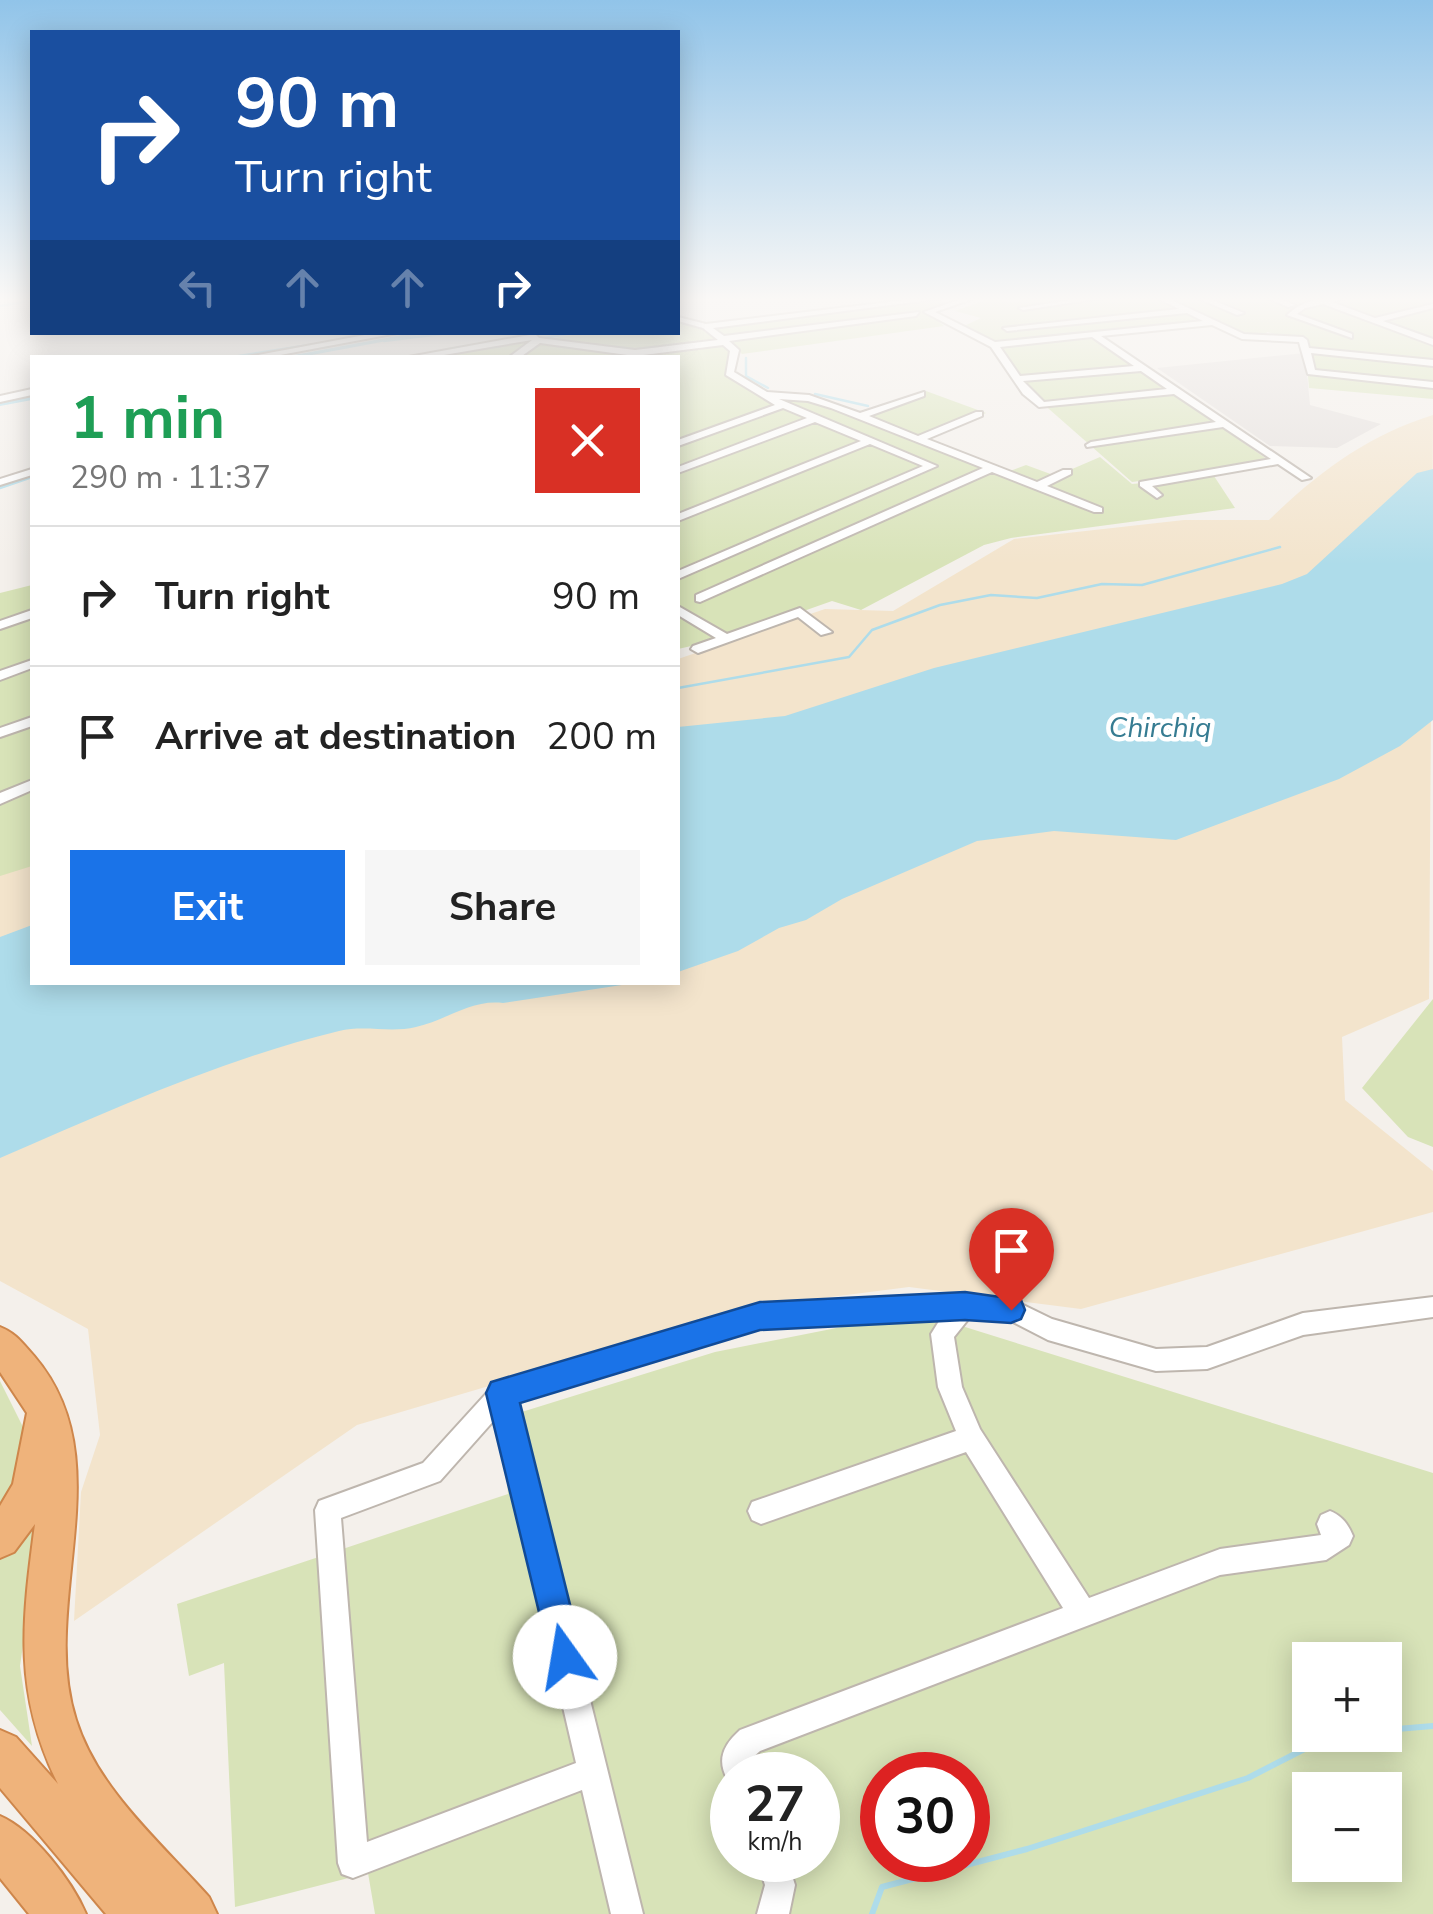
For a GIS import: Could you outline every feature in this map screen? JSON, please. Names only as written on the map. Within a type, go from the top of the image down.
[{"type":"highway","points":[[0,1344],[23,1369],[42,1401],[58,1446],[61,1471],[41,1616],[40,1652],[52,1719],[79,1779],[192,1914]]},
{"type":"highway","points":[[0,1538],[20,1513],[36,1480],[42,1401]]},
{"type":"highway","points":[[0,1754],[138,1914]]},
{"type":"highway","points":[[0,1840],[61,1914]]},
{"type":"street","points":[[680,573],[932,466],[783,405],[750,386]]},
{"type":"street","points":[[1024,386],[1042,405],[1174,391]]},
{"type":"street","points":[[1167,386],[1306,478]]},
{"type":"street","points":[[0,399],[30,392]]},
{"type":"street","points":[[860,416],[922,394]]},
{"type":"street","points":[[765,395],[809,398],[1098,510]]},
{"type":"street","points":[[680,443],[783,405]]},
{"type":"street","points":[[918,439],[979,414]]},
{"type":"street","points":[[680,469],[814,418]]},
{"type":"street","points":[[1091,445],[1222,424]]},
{"type":"street","points":[[680,517],[870,440]]},
{"type":"street","points":[[1157,494],[1144,484],[1277,461]]},
{"type":"street","points":[[700,598],[992,468]]},
{"type":"street","points":[[1038,486],[1067,472]]},
{"type":"street","points":[[0,482],[30,473]]},
{"type":"street","points":[[680,611],[726,639]]},
{"type":"street","points":[[698,648],[800,612],[826,632]]},
{"type":"street","points":[[0,626],[30,615]]},
{"type":"street","points":[[0,676],[30,665]]},
{"type":"street","points":[[0,733],[30,721]]},
{"type":"street","points":[[0,799],[30,786]]},
{"type":"street","points":[[593,1770],[353,1864],[328,1510],[431,1472],[502,1393],[760,1316],[965,1306],[1011,1310],[1048,1329],[1156,1360],[1206,1358],[1304,1324],[1433,1307]]},
{"type":"street","points":[[965,1306],[942,1334],[950,1386],[970,1438],[1083,1614]]},
{"type":"street","points":[[502,1393],[628,1914]]},
{"type":"street","points":[[760,1512],[970,1438]]},
{"type":"street","points":[[737,1752],[750,1740],[1220,1562],[1326,1547],[1340,1536],[1330,1524]]},
{"type":"street","points":[[774,1914],[779,1882]]},
{"type":"shaded area","points":[[1184,386],[1308,386],[1310,405],[1381,424],[1337,448],[1270,446]]},
{"type":"green space","points":[[680,386],[750,386],[766,395],[808,398],[858,415],[926,391],[986,413],[926,438],[1010,471],[1026,465],[1056,476],[1100,457],[1132,484],[1214,476],[1235,508],[1011,538],[984,545],[861,610],[832,601],[727,638],[680,649]]},
{"type":"green space","points":[[1023,386],[1161,386],[1274,464],[1132,482]]},
{"type":"green space","points":[[1433,386],[1433,399],[1309,388]]},
{"type":"green space","points":[[30,586],[30,872],[0,883],[0,593]]},
{"type":"green space","points":[[1433,999],[1433,1147],[1408,1137],[1362,1088]]},
{"type":"green space","points":[[917,1312],[1433,1473],[1433,1914],[375,1914],[368,1873],[235,1907],[224,1663],[189,1676],[177,1604],[508,1494],[502,1418],[715,1352]]},
{"type":"green space","points":[[0,1381],[28,1437],[0,1528]]},
{"type":"green space","points":[[45,1494],[20,1666],[32,1746],[0,1710],[0,1555]]},
{"type":"sand","points":[[1433,415],[1429,999],[1342,1037],[1345,1100],[1433,1171],[1433,1212],[1081,1309],[909,1287],[760,1306],[357,1425],[74,1621],[81,1492],[100,1435],[88,1329],[0,1281],[0,876],[30,867],[30,985],[680,985],[680,658],[825,609],[893,611],[1014,539],[1184,520],[1269,520],[1345,457],[1409,423]]},
{"type":"water","name":"Chirchiq","points":[[1433,469],[1433,720],[1400,746],[1339,779],[1176,840],[1054,831],[977,841],[842,899],[738,951],[680,971],[680,727],[785,716],[934,668],[1282,584],[1307,574],[1417,473]]},
{"type":"water","points":[[30,926],[30,985],[622,985],[480,1004],[416,1027],[348,1029],[296,1043],[167,1087],[0,1158],[0,937]]},
{"type":"waterway","points":[[815,394],[868,406]]},
{"type":"waterway","points":[[0,404],[30,398]]},
{"type":"waterway","points":[[0,488],[30,478]]},
{"type":"waterway","points":[[680,688],[849,657],[872,630],[940,605],[991,595],[1037,598],[1102,584],[1142,585],[1280,547]]},
{"type":"waterway","points":[[1402,1729],[1433,1726]]},
{"type":"waterway","points":[[872,1914],[882,1887],[1027,1849],[1248,1778],[1299,1752]]},
{"type":"route","points":[[565,1657],[502,1393],[760,1316],[965,1306],[1011,1310]]}]
